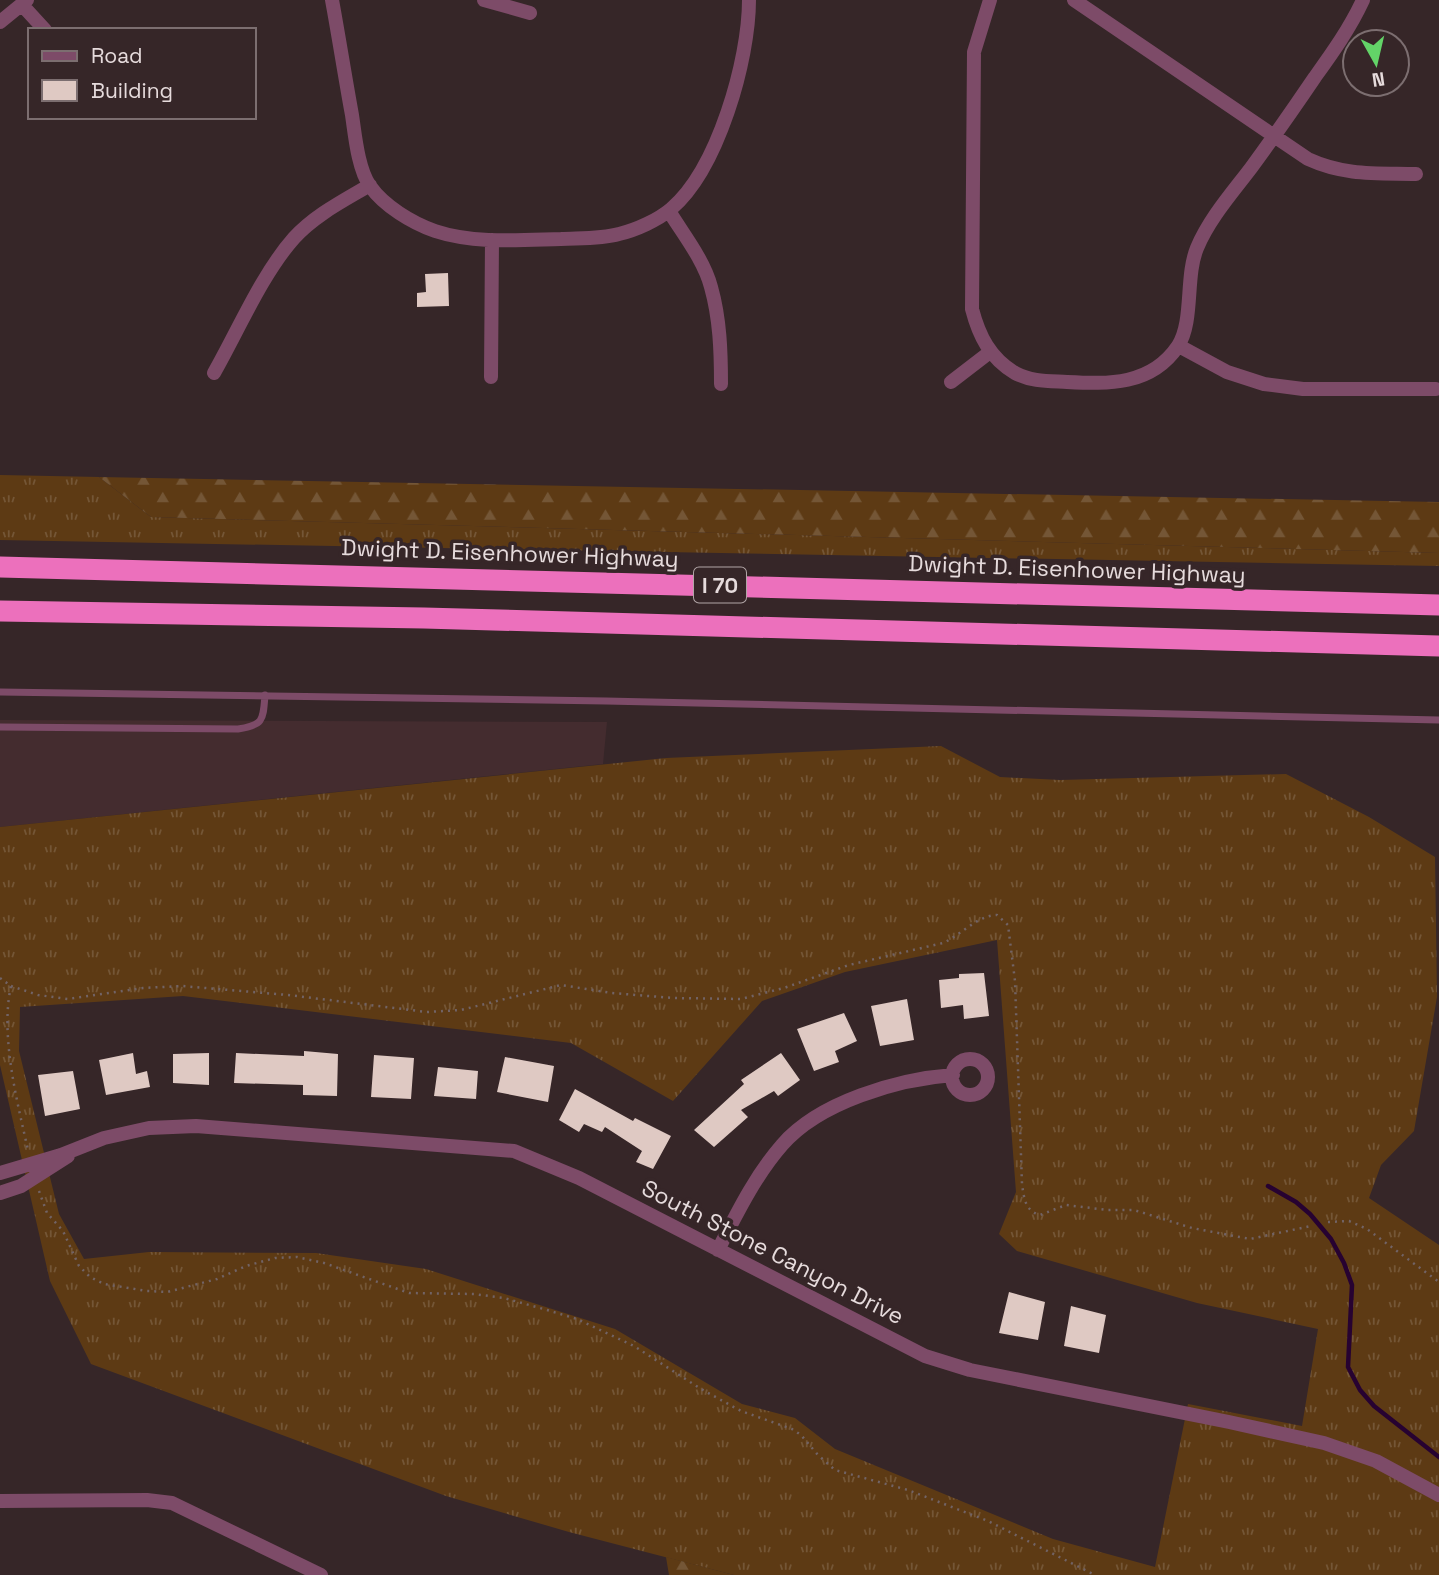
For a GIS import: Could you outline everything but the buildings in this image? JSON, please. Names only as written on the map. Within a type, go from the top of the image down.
[{"type":"highway","name":"Dwight D. Eisenhower Highway","points":[[0,567],[1439,605]]},
{"type":"highway","name":"I 70","points":[[0,611],[411,618],[1439,646]]},
{"type":"street","points":[[332,0],[358,153],[370,185],[400,212],[436,231],[492,240],[594,238],[618,234],[669,211],[695,182],[721,130],[734,91],[749,0]]},
{"type":"street","points":[[484,0],[530,13]]},
{"type":"street","points":[[990,0],[974,51],[972,309],[978,333],[990,352],[1017,373],[1035,381],[1109,384],[1126,382],[1146,374],[1179,346],[1186,323],[1189,278],[1197,248],[1214,217],[1274,137],[1352,24],[1363,0]]},
{"type":"street","points":[[0,22],[25,3],[44,28]]},
{"type":"street","points":[[1083,3],[1308,159],[1329,169],[1353,173],[1416,174]]},
{"type":"street","points":[[214,373],[275,263],[295,237],[321,214],[370,185]]},
{"type":"street","points":[[669,211],[711,285],[721,349],[721,384]]},
{"type":"street","points":[[491,377],[492,240]]},
{"type":"street","points":[[1179,346],[1227,372],[1264,384],[1303,389],[1436,389]]},
{"type":"street","points":[[951,382],[990,352]]},
{"type":"street","points":[[718,1250],[749,1188],[784,1143],[813,1119],[859,1096],[896,1084],[953,1075]]},
{"type":"street","name":"South Stone Canyon Drive","points":[[0,1173],[78,1149],[104,1138],[149,1128],[196,1126],[514,1151],[579,1178],[925,1356],[970,1370],[1324,1443],[1376,1461],[1439,1495]]},
{"type":"street","name":"South Stone Canyon Drive","points":[[0,1193],[27,1183],[78,1149]]},
{"type":"street","points":[[0,1501],[147,1500],[172,1503],[321,1575]]},
{"type":"lane","points":[[0,692],[265,695],[1439,720]]},
{"type":"lane","points":[[0,727],[238,729],[254,727],[260,723],[264,714],[265,695]]},
{"type":"path","points":[[0,978],[11,986],[38,995],[68,999],[143,988],[182,986],[288,995],[427,1012],[461,1010],[561,985],[649,996],[741,999],[784,988],[849,965],[943,943],[957,937],[982,918],[997,915],[1008,925],[1016,981],[1022,1184],[1030,1211],[1040,1215],[1066,1205],[1134,1210],[1192,1228],[1243,1239],[1271,1236],[1311,1226]]},
{"type":"path","points":[[11,986],[5,1002],[4,1029],[9,1067],[29,1157]]},
{"type":"path","points":[[37,1186],[47,1213],[63,1231],[79,1266],[90,1277],[104,1284],[167,1292],[217,1279],[246,1266],[297,1257],[324,1263],[409,1293],[474,1294],[536,1307],[576,1320],[634,1346],[741,1411],[792,1429],[835,1470],[908,1490],[988,1521],[1095,1575]]},
{"type":"path","points":[[1328,1222],[1349,1221],[1367,1229],[1439,1282]]},
{"type":"shaded area","points":[[0,720],[607,722],[603,764],[0,827]]},
{"type":"green space","points":[[0,475],[99,477],[151,517],[1439,553],[1439,566],[0,540]]},
{"type":"green space","points":[[99,477],[1439,502],[1439,553],[151,517]]},
{"type":"green space","points":[[941,746],[1000,777],[1060,780],[1286,774],[1369,817],[1435,857],[1437,997],[1414,1131],[1381,1165],[1369,1198],[1439,1245],[1439,1575],[734,1575],[569,1532],[446,1496],[91,1364],[50,1281],[0,1065],[0,827],[666,758]],"holes":[[[997,940],[1016,1192],[999,1234],[1017,1251],[1197,1303],[1318,1329],[1302,1426],[1188,1404],[1155,1567],[1053,1539],[835,1449],[795,1418],[742,1404],[615,1329],[426,1269],[316,1253],[149,1252],[84,1259],[59,1214],[19,1051],[20,1007],[183,996],[571,1043],[673,1101],[762,1001],[845,972]]]},
{"type":"green space","points":[[666,1557],[734,1575],[669,1575]]},
{"type":"waterway","points":[[1268,1186],[1296,1202],[1310,1214],[1331,1239],[1344,1263],[1352,1285],[1348,1367],[1360,1390],[1374,1406],[1439,1457]]}]
